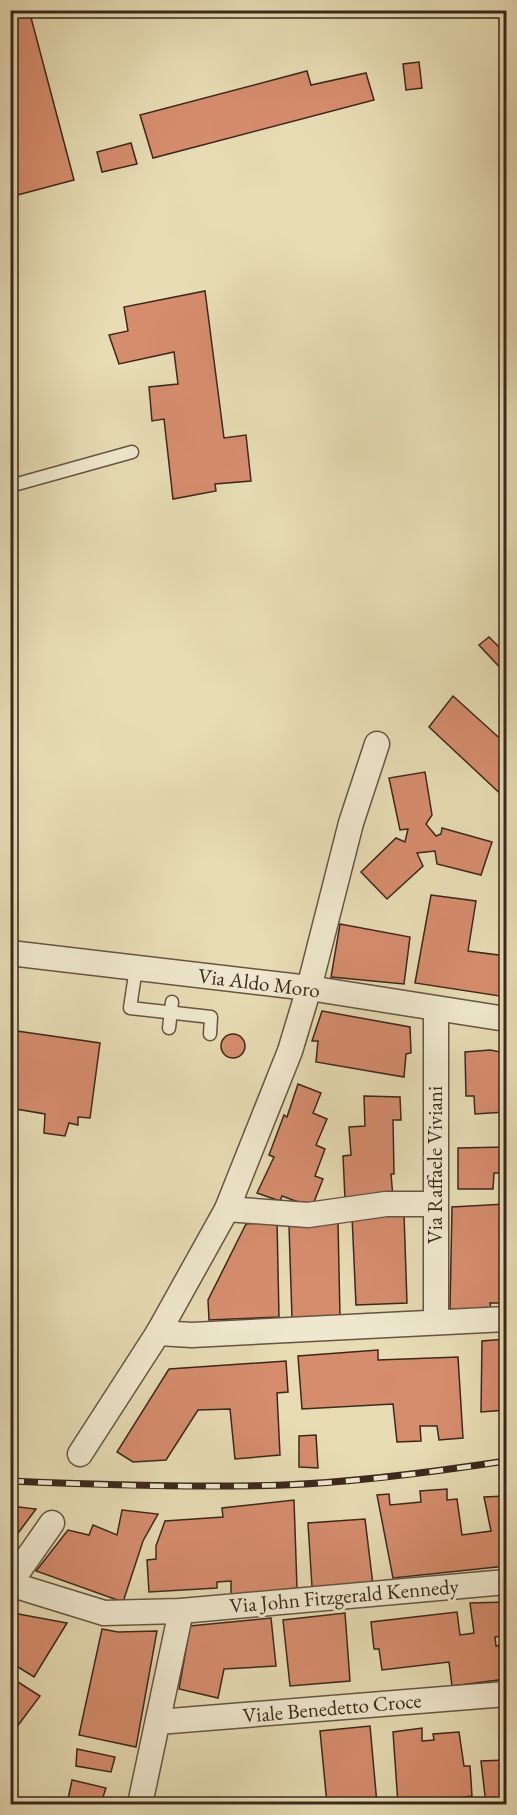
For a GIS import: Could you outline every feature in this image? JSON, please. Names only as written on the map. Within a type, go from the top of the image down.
[{"type":"street","points":[[80,1454],[158,1333],[227,1209],[290,1051],[309,988],[351,823],[376,744]]},
{"type":"street","name":"Via Aldo Moro","points":[[10,953],[309,988],[507,1019]]},
{"type":"street","name":"Via Raffaele Viviani","points":[[436,1009],[434,1204],[436,1322]]},
{"type":"street","points":[[227,1209],[308,1215],[386,1204],[434,1204]]},
{"type":"street","points":[[158,1333],[192,1335],[507,1319]]},
{"type":"street","points":[[10,1584],[52,1523]]},
{"type":"street","name":"Via John Fitzgerald Kennedy","points":[[10,1584],[104,1613],[181,1611],[507,1582]]},
{"type":"street","points":[[140,1804],[181,1611]]},
{"type":"street","name":"Viale Benedetto Croce","points":[[158,1722],[507,1694]]},
{"type":"lane","points":[[10,486],[132,452]]},
{"type":"lane","points":[[136,968],[130,1008],[171,1007],[211,1017],[210,1035]]},
{"type":"lane","points":[[169,1028],[171,1007]]},
{"type":"building","points":[[10,10],[29,10],[74,180],[10,197]]},
{"type":"building","points":[[419,62],[422,88],[406,90],[403,64]]},
{"type":"building","points":[[307,71],[311,85],[366,73],[374,100],[153,158],[140,115]]},
{"type":"building","points":[[131,143],[137,164],[102,172],[97,152]]},
{"type":"building","points":[[205,291],[224,438],[246,435],[251,481],[215,484],[216,491],[173,499],[164,419],[152,421],[149,387],[178,384],[174,352],[119,364],[109,335],[128,331],[124,307]]},
{"type":"building","points":[[489,637],[502,650],[506,644],[506,674],[479,645]]},
{"type":"building","points":[[453,696],[506,744],[506,799],[429,727]]},
{"type":"building","points":[[425,772],[432,815],[426,824],[436,836],[441,834],[442,828],[492,842],[481,875],[437,864],[435,851],[417,853],[423,866],[387,899],[361,872],[396,838],[405,842],[408,829],[400,830],[389,778]]},
{"type":"building","points":[[431,895],[476,901],[468,951],[506,956],[506,997],[415,983]]},
{"type":"building","points":[[340,924],[410,937],[404,984],[331,977]]},
{"type":"building","points":[[322,1011],[410,1027],[411,1053],[406,1054],[404,1077],[316,1062],[318,1041],[312,1041]]},
{"type":"building","points":[[10,1030],[100,1043],[90,1118],[78,1117],[78,1125],[69,1123],[65,1136],[44,1133],[45,1114],[10,1108]]},
{"type":"building","points":[[233,1034],[241,1038],[245,1046],[241,1054],[233,1058],[225,1054],[221,1046],[225,1038]]},
{"type":"building","points":[[490,1050],[506,1053],[506,1112],[475,1114],[474,1096],[466,1096],[465,1052]]},
{"type":"building","points":[[298,1084],[321,1093],[313,1113],[327,1119],[316,1145],[325,1149],[315,1176],[323,1179],[312,1207],[282,1196],[280,1201],[257,1193],[274,1157],[269,1155],[284,1115],[287,1117]]},
{"type":"building","points":[[364,1096],[400,1097],[401,1120],[393,1120],[394,1174],[391,1174],[393,1198],[345,1199],[343,1156],[351,1155],[349,1127],[365,1126]]},
{"type":"building","points":[[506,1147],[506,1173],[494,1173],[493,1189],[458,1189],[458,1148]]},
{"type":"building","points":[[506,1204],[506,1303],[490,1303],[491,1309],[450,1309],[452,1207]]},
{"type":"building","points":[[404,1214],[407,1303],[356,1305],[352,1216]]},
{"type":"building","points":[[277,1221],[279,1317],[209,1320],[208,1300],[246,1224]]},
{"type":"building","points":[[338,1222],[340,1317],[292,1318],[289,1226]]},
{"type":"building","points":[[506,1339],[506,1410],[481,1412],[482,1341]]},
{"type":"building","points":[[378,1350],[378,1360],[458,1357],[463,1438],[439,1440],[437,1426],[420,1426],[421,1441],[397,1442],[393,1404],[302,1409],[298,1356]]},
{"type":"building","points":[[286,1361],[288,1392],[277,1393],[280,1455],[235,1459],[230,1409],[198,1410],[166,1460],[133,1462],[117,1452],[169,1369]]},
{"type":"building","points":[[316,1435],[318,1468],[299,1467],[299,1436]]},
{"type":"building","points":[[447,1489],[447,1500],[457,1499],[462,1535],[491,1531],[484,1497],[506,1496],[506,1566],[393,1578],[377,1495],[389,1494],[390,1505],[421,1502],[420,1491]]},
{"type":"building","points":[[294,1500],[297,1588],[231,1596],[231,1581],[217,1582],[217,1588],[149,1592],[147,1560],[156,1559],[156,1546],[165,1521],[223,1517],[222,1508]]},
{"type":"building","points":[[10,1506],[36,1509],[10,1544]]},
{"type":"building","points":[[122,1510],[158,1514],[143,1541],[123,1602],[36,1571],[68,1530],[89,1535],[93,1525],[117,1535]]},
{"type":"building","points":[[365,1519],[373,1585],[312,1587],[308,1523]]},
{"type":"building","points":[[506,1602],[506,1635],[495,1637],[496,1646],[506,1644],[506,1679],[452,1686],[449,1662],[382,1670],[379,1649],[374,1649],[371,1622],[457,1612],[460,1635],[474,1633],[470,1603]]},
{"type":"building","points":[[13,1613],[67,1623],[34,1677],[10,1662]]},
{"type":"building","points":[[345,1613],[350,1681],[290,1686],[283,1620]]},
{"type":"building","points":[[271,1618],[276,1666],[224,1669],[218,1698],[179,1689],[190,1626]]},
{"type":"building","points":[[102,1629],[118,1632],[157,1631],[136,1747],[79,1735]]},
{"type":"building","points":[[10,1677],[40,1696],[10,1736]]},
{"type":"building","points":[[370,1726],[377,1804],[327,1804],[320,1731]]},
{"type":"building","points":[[422,1728],[422,1741],[434,1740],[433,1734],[459,1732],[464,1766],[470,1766],[472,1796],[443,1800],[442,1804],[398,1804],[393,1732]]},
{"type":"building","points":[[77,1749],[115,1757],[111,1772],[76,1766]]},
{"type":"building","points":[[506,1760],[506,1804],[486,1804],[481,1761]]},
{"type":"building","points":[[72,1780],[106,1788],[103,1797],[107,1798],[106,1804],[67,1804]]},
{"type":"railway","points":[[10,1481],[147,1486],[284,1485],[396,1476],[506,1461]]}]
